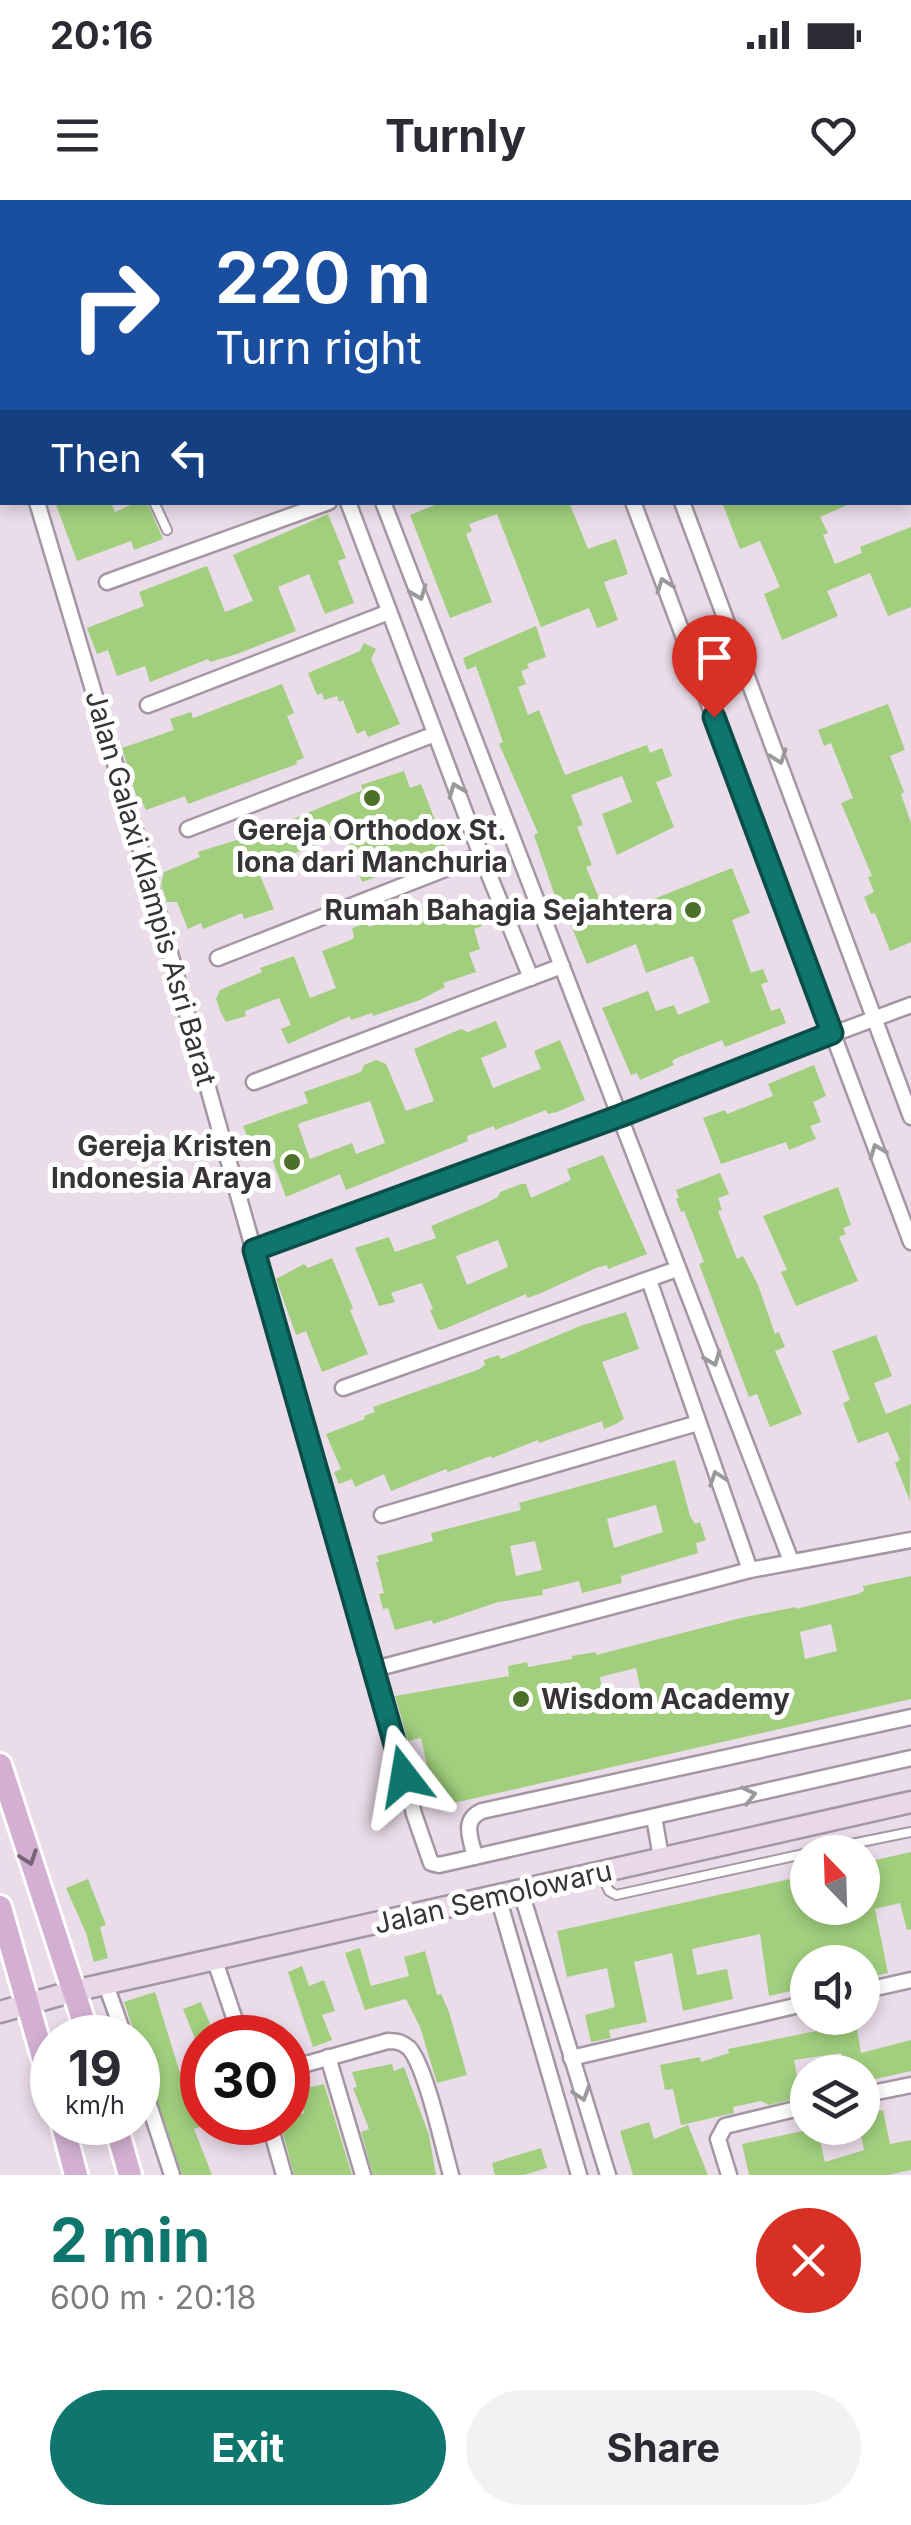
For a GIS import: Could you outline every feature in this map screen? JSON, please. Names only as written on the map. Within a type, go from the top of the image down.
[{"type":"main road","points":[[0,1765],[82,2015]]},
{"type":"main road","name":"Jalan Semolowaru","points":[[0,2012],[74,1991],[601,1873],[658,1836],[790,1830],[911,1802]]},
{"type":"main road","points":[[0,1908],[33,2015]]},
{"type":"main road","points":[[68,2145],[76,2175]]},
{"type":"main road","points":[[122,2145],[130,2175]]},
{"type":"street","name":"Jalan Galaxi Klampis Asri Barat","points":[[38,505],[135,828],[425,1852],[439,1866],[475,1857]]},
{"type":"street","points":[[107,582],[321,505]]},
{"type":"street","points":[[349,505],[480,855],[531,978]]},
{"type":"street","points":[[384,505],[791,1561]]},
{"type":"street","points":[[634,505],[911,1242]]},
{"type":"street","points":[[683,505],[911,1118]]},
{"type":"street","points":[[148,706],[389,612]]},
{"type":"street","points":[[687,647],[732,631]]},
{"type":"street","points":[[188,829],[435,734]]},
{"type":"street","points":[[218,958],[480,855]]},
{"type":"street","points":[[254,1082],[562,966]]},
{"type":"street","points":[[254,1250],[911,1005]]},
{"type":"street","points":[[343,1388],[677,1268]]},
{"type":"street","points":[[648,1280],[750,1570]]},
{"type":"street","points":[[382,1515],[698,1424]]},
{"type":"street","points":[[375,1669],[750,1570],[911,1540]]},
{"type":"street","points":[[911,1717],[482,1811],[471,1818],[468,1826],[475,1857],[658,1836],[911,1758]]},
{"type":"street","points":[[521,1892],[608,2175]]},
{"type":"street","points":[[498,1897],[579,2175]]},
{"type":"street","points":[[215,1961],[233,2015]]},
{"type":"street","points":[[880,1986],[911,1980]]},
{"type":"street","points":[[106,1984],[117,2015]]},
{"type":"street","points":[[571,2058],[790,2007]]},
{"type":"street","points":[[534,2020],[557,2012]]},
{"type":"street","points":[[310,2062],[388,2041],[407,2047],[422,2076],[451,2175]]},
{"type":"street","points":[[328,2057],[363,2175]]},
{"type":"street","points":[[880,2091],[911,2085]]},
{"type":"street","points":[[729,2175],[718,2139],[726,2126],[790,2110]]},
{"type":"street","points":[[160,2139],[172,2175]]},
{"type":"street","points":[[275,2145],[284,2175]]},
{"type":"lane","points":[[155,505],[166,530]]},
{"type":"lane","points":[[790,1830],[791,1835]]},
{"type":"lane","points":[[880,1838],[911,1832]]},
{"type":"lane","points":[[601,1873],[607,1889],[616,1895],[790,1857]]},
{"type":"building","points":[[56,505],[112,505],[115,512],[130,505],[148,505],[163,539],[134,550],[131,541],[77,561]]},
{"type":"building","points":[[435,505],[570,505],[588,549],[616,539],[628,574],[604,582],[618,620],[597,628],[589,608],[541,627],[497,514],[469,524],[472,531],[466,534],[492,602],[450,618],[410,515]]},
{"type":"building","points":[[723,505],[847,505],[820,517],[835,564],[862,553],[860,547],[911,527],[911,607],[888,616],[870,573],[827,591],[838,616],[782,640],[764,594],[780,587],[760,541],[740,549]]},
{"type":"building","points":[[328,514],[346,558],[338,561],[354,603],[325,614],[309,574],[278,587],[296,631],[150,682],[145,666],[117,676],[108,650],[97,654],[87,628],[144,606],[139,592],[207,566],[225,612],[253,601],[233,555]]},
{"type":"building","points":[[536,626],[546,657],[527,664],[529,668],[521,671],[526,684],[518,687],[528,715],[539,710],[565,775],[647,745],[650,753],[662,748],[672,776],[656,782],[674,827],[617,855],[602,814],[632,802],[622,776],[571,795],[583,825],[577,827],[592,865],[586,867],[604,910],[617,904],[621,912],[732,868],[750,913],[732,920],[751,973],[763,969],[768,982],[761,984],[771,1011],[780,1008],[786,1023],[725,1047],[722,1040],[677,1058],[672,1061],[674,1065],[640,1080],[637,1073],[631,1075],[602,1008],[648,991],[656,1011],[674,1005],[678,1015],[710,1002],[693,956],[646,973],[636,944],[587,964],[570,923],[565,925],[534,835],[538,833],[499,744],[503,742],[476,666],[467,670],[463,658]]},
{"type":"building","points":[[364,643],[376,649],[371,659],[400,724],[368,737],[365,730],[357,734],[343,700],[339,702],[337,696],[324,700],[322,693],[317,695],[308,673],[360,651]]},
{"type":"building","points":[[282,684],[294,713],[287,716],[304,758],[297,764],[188,804],[185,796],[146,810],[143,804],[139,805],[122,748],[174,730],[170,719],[191,712],[193,718]]},
{"type":"building","points":[[888,704],[905,750],[890,756],[911,823],[911,942],[890,951],[864,897],[874,892],[868,877],[872,876],[841,803],[853,798],[831,743],[824,746],[818,730]]},
{"type":"building","points":[[404,771],[410,788],[421,784],[445,846],[383,868],[385,874],[362,882],[345,836],[335,837],[285,857],[287,862],[259,873],[274,909],[244,919],[242,913],[203,929],[201,923],[188,929],[177,902],[167,902],[161,884],[164,872],[200,857],[198,852],[256,834],[363,790],[361,785]]},
{"type":"building","points":[[471,897],[482,926],[474,929],[480,949],[469,953],[476,972],[443,983],[445,987],[420,1000],[373,1016],[372,1013],[351,1020],[350,1016],[288,1044],[281,1029],[291,1025],[279,998],[226,1022],[221,1013],[216,999],[220,990],[262,972],[260,968],[294,956],[310,998],[336,988],[322,951],[351,940],[352,928],[367,923],[369,927],[431,903],[434,911]]},
{"type":"building","points":[[496,1021],[507,1047],[481,1058],[493,1088],[541,1069],[534,1051],[560,1040],[585,1100],[557,1112],[548,1114],[546,1110],[495,1130],[494,1126],[467,1136],[468,1141],[346,1190],[340,1174],[286,1197],[264,1137],[249,1142],[243,1126],[308,1103],[304,1092],[361,1072],[364,1065],[376,1060],[386,1064],[406,1111],[434,1101],[414,1049],[461,1029],[468,1032]],"holes":[[[370,1101],[385,1143],[356,1154],[352,1143],[310,1159],[298,1125]]]},
{"type":"building","points":[[814,1065],[826,1096],[813,1102],[821,1122],[810,1126],[816,1139],[789,1150],[786,1142],[721,1164],[703,1118],[725,1110],[727,1114],[773,1096],[768,1084]]},
{"type":"building","points":[[603,1155],[647,1254],[608,1269],[607,1265],[596,1268],[442,1330],[438,1329],[422,1283],[391,1293],[395,1302],[379,1306],[355,1248],[389,1237],[395,1252],[436,1238],[431,1226],[521,1184],[526,1184],[531,1198],[571,1180],[567,1169]],"holes":[[[498,1240],[508,1267],[467,1285],[456,1256]]]},
{"type":"building","points":[[720,1173],[729,1194],[718,1198],[722,1210],[718,1211],[737,1259],[743,1256],[775,1334],[779,1332],[785,1347],[775,1351],[802,1414],[770,1427],[757,1394],[749,1397],[699,1264],[704,1262],[676,1199],[676,1190]]},
{"type":"building","points":[[838,1187],[851,1225],[843,1228],[846,1234],[839,1237],[858,1281],[796,1306],[781,1272],[787,1270],[763,1216]]},
{"type":"building","points":[[332,1258],[368,1354],[322,1372],[306,1331],[296,1335],[276,1279],[304,1264],[308,1268]]},
{"type":"building","points":[[626,1312],[639,1349],[602,1362],[624,1419],[616,1424],[604,1429],[602,1421],[539,1443],[538,1440],[391,1491],[384,1474],[355,1487],[352,1479],[339,1484],[334,1472],[341,1469],[326,1434],[365,1419],[364,1416],[375,1412],[373,1407],[480,1369],[484,1360],[506,1357],[580,1326]]},
{"type":"building","points":[[876,1335],[892,1376],[874,1383],[886,1414],[911,1404],[910,1501],[888,1432],[858,1443],[843,1403],[850,1400],[832,1351]]},
{"type":"building","points":[[675,1460],[690,1516],[695,1524],[700,1522],[706,1540],[696,1543],[698,1553],[621,1576],[622,1583],[582,1593],[579,1581],[542,1590],[543,1595],[498,1602],[433,1624],[432,1620],[395,1630],[379,1594],[384,1593],[377,1556],[433,1541],[431,1533],[521,1510],[519,1503]],"holes":[[[656,1505],[663,1532],[614,1548],[607,1519]],[[535,1541],[542,1570],[516,1576],[510,1546]]]},
{"type":"building","points":[[911,1576],[911,1699],[436,1807],[421,1738],[408,1741],[395,1696],[509,1676],[508,1666],[527,1662],[528,1667],[572,1656],[596,1655],[745,1617],[796,1609],[858,1594],[864,1591],[863,1586]],"holes":[[[831,1624],[837,1651],[805,1659],[800,1632]],[[636,1668],[642,1696],[604,1705],[600,1677]]]},
{"type":"building","points":[[911,1852],[911,1929],[907,1930],[900,1903],[880,1908],[880,1859]]},
{"type":"building","points":[[88,1879],[106,1925],[100,1927],[108,1958],[94,1962],[66,1888]]},
{"type":"building","points":[[790,1879],[790,1925],[878,1925],[888,1973],[880,1975],[880,1945],[790,1945],[790,1991],[769,1996],[760,1934],[692,1949],[697,1975],[727,1969],[733,1999],[683,2011],[672,1953],[634,1962],[647,2022],[609,2030],[611,2038],[591,2042],[585,2015],[615,2007],[607,1968],[567,1977],[557,1931]]},
{"type":"building","points":[[360,1948],[371,1986],[409,1976],[404,1957],[425,1951],[437,1995],[441,1994],[449,2012],[467,2075],[437,2083],[420,2027],[406,1999],[365,2010],[345,1953]]},
{"type":"building","points":[[302,1966],[309,1986],[324,1980],[335,2011],[322,2015],[332,2040],[313,2047],[310,2015],[302,2015],[288,1972]]},
{"type":"building","points":[[155,1992],[180,2073],[180,2145],[200,2145],[212,2175],[182,2175],[160,2109],[160,2015],[128,2015],[124,2002]]},
{"type":"building","points":[[201,2002],[206,2015],[185,2015],[183,2009]]},
{"type":"building","points":[[797,2035],[858,2035],[861,2053],[911,2040],[911,2071],[880,2078],[880,2055],[790,2055],[790,2100],[733,2107],[734,2113],[681,2125],[673,2089],[665,2090],[660,2065],[700,2057],[701,2062],[729,2053],[728,2049]]},
{"type":"building","points":[[392,2064],[394,2071],[404,2067],[429,2135],[436,2175],[373,2175],[361,2132],[369,2129],[353,2088],[357,2087],[352,2072]]},
{"type":"building","points":[[324,2084],[352,2175],[294,2175],[286,2145],[310,2145],[310,2087]]},
{"type":"building","points":[[883,2110],[890,2144],[911,2140],[911,2170],[888,2175],[749,2175],[742,2144],[790,2134],[790,2145],[821,2145],[825,2162],[864,2150],[863,2145],[880,2145]]},
{"type":"building","points":[[649,2122],[654,2139],[688,2125],[708,2175],[633,2175],[620,2131]]},
{"type":"building","points":[[541,2148],[547,2168],[524,2175],[495,2175],[492,2163]]},
{"type":"place","name":"Gereja Orthodox St. Iona dari Manchuria","points":[[372,798]]},
{"type":"place","name":"Rumah Bahagia Sejahtera","points":[[693,910]]},
{"type":"place","name":"Gereja Kristen Indonesia Araya","points":[[292,1162]]},
{"type":"place","name":"Wisdom Academy","points":[[521,1699]]},
{"type":"route","points":[[404,1776],[254,1250],[620,1116],[832,1033],[714,717]]}]
